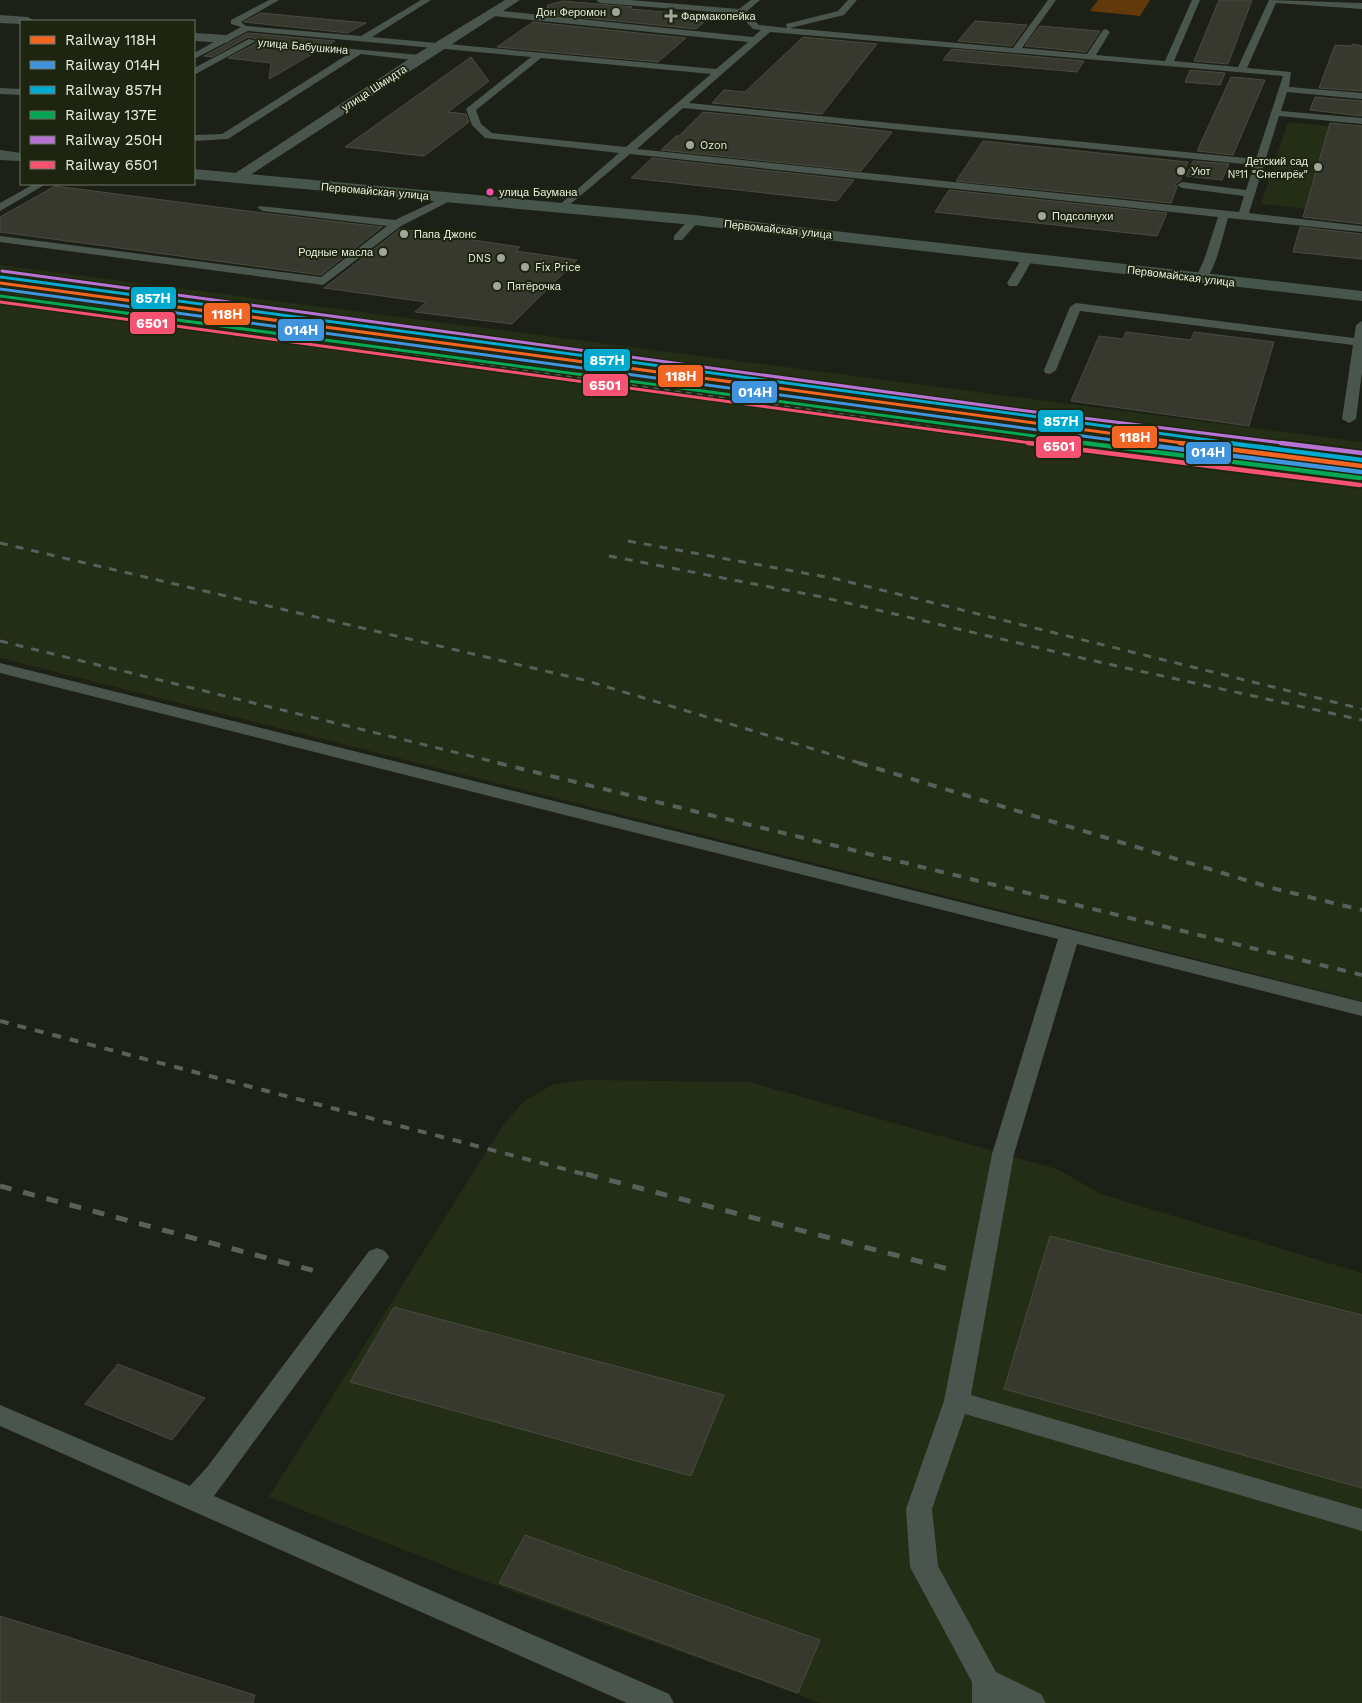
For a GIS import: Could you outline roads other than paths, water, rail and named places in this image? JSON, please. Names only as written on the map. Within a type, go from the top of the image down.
[{"type":"main road","points":[[0,155],[20,156]]},
{"type":"main road","name":"Первомайская улица","points":[[195,174],[694,220],[1362,296]]},
{"type":"street","name":"улица Шмидта","points":[[236,178],[420,58],[514,0]]},
{"type":"street","points":[[0,19],[20,20]]},
{"type":"street","points":[[195,37],[226,39]]},
{"type":"lane","points":[[275,0],[234,22],[247,28],[719,72]]},
{"type":"lane","points":[[364,38],[427,0]]},
{"type":"lane","points":[[600,0],[742,12],[756,28],[1288,74],[1243,216]]},
{"type":"lane","points":[[742,12],[756,0]]},
{"type":"lane","points":[[561,208],[756,40],[773,29],[841,13],[853,0]]},
{"type":"lane","points":[[1016,50],[1052,0]]},
{"type":"lane","points":[[1168,64],[1196,0]]},
{"type":"lane","points":[[1241,70],[1274,0],[1362,6]]},
{"type":"lane","points":[[493,13],[756,40]]},
{"type":"lane","points":[[195,55],[247,28]]},
{"type":"lane","points":[[1090,57],[1106,32]]},
{"type":"lane","name":"улица Бабушкина","points":[[195,71],[250,41],[260,42]]},
{"type":"lane","name":"улица Бабушкина","points":[[332,48],[420,58]]},
{"type":"lane","points":[[195,138],[224,137],[360,51]]},
{"type":"lane","points":[[540,55],[472,109],[477,125],[489,136],[1362,229]]},
{"type":"lane","points":[[1283,89],[1362,96]]},
{"type":"lane","points":[[0,91],[20,92]]},
{"type":"lane","points":[[680,105],[1260,163]]},
{"type":"lane","points":[[1275,113],[1362,122]]},
{"type":"lane","points":[[0,208],[40,185]]},
{"type":"lane","points":[[1182,185],[1250,194]]},
{"type":"lane","points":[[0,239],[324,281],[398,224],[448,198]]},
{"type":"lane","points":[[263,208],[398,224]]},
{"type":"lane","points":[[1201,278],[1210,260],[1224,214]]},
{"type":"lane","points":[[678,238],[694,220]]},
{"type":"lane","points":[[1013,283],[1028,258]]},
{"type":"lane","points":[[1050,370],[1076,307],[1360,342]]},
{"type":"lane","points":[[1349,419],[1362,325]]},
{"type":"lane","points":[[0,668],[1362,1009]]},
{"type":"lane","points":[[1030,1703],[987,1692],[924,1567],[919,1509],[958,1401],[1003,1154],[1069,937]]},
{"type":"lane","points":[[194,1500],[216,1474],[377,1257]]},
{"type":"lane","points":[[958,1401],[1362,1520]]},
{"type":"lane","points":[[0,1415],[659,1703]]},
{"type":"railway","points":[[0,295],[1048,444]]},
{"type":"railway","points":[[1039,443],[1362,486]]},
{"type":"railway","points":[[628,541],[837,579],[1362,709]]},
{"type":"railway","points":[[0,543],[584,680],[863,764]]},
{"type":"railway","points":[[609,556],[822,597],[1099,662],[1362,720]]},
{"type":"railway","points":[[0,641],[503,764]]},
{"type":"railway","points":[[498,763],[1362,975]]},
{"type":"railway","points":[[859,763],[1272,888],[1362,910]]},
{"type":"railway","points":[[0,1021],[591,1176]]},
{"type":"railway","points":[[586,1174],[952,1270]]},
{"type":"railway","points":[[0,1186],[315,1271]]},
{"type":"rail line","name":"250Н","points":[[2,271],[1019,410],[1362,453]]},
{"type":"rail line","name":"857Н","points":[[1,277],[1018,416],[1362,460]]},
{"type":"rail line","name":"118Н","points":[[0,283],[1017,422],[1362,466]]},
{"type":"rail line","name":"014Н","points":[[0,289],[1016,428],[1361,472]]},
{"type":"rail line","name":"137Е","points":[[0,296],[1015,434],[1360,478]]},
{"type":"rail line","name":"6501","points":[[0,302],[1014,441],[1360,485]]},
{"type":"place","name":"Дон Феромон","points":[[616,12]]},
{"type":"place","name":"Фармакопейка","points":[[671,16]]},
{"type":"place","name":"Ozon","points":[[690,145]]},
{"type":"place","name":"Детский сад №11 \"Снегирёк\"","points":[[1318,167]]},
{"type":"place","name":"Уют","points":[[1181,171]]},
{"type":"place","name":"улица Баумана","points":[[490,192]]},
{"type":"place","name":"Подсолнухи","points":[[1042,216]]},
{"type":"place","name":"Папа Джонс","points":[[404,234]]},
{"type":"place","name":"Родные масла","points":[[383,252]]},
{"type":"place","name":"DNS","points":[[501,258]]},
{"type":"place","name":"Fix Price","points":[[525,267]]},
{"type":"place","name":"Пятёрочка","points":[[497,286]]}]
